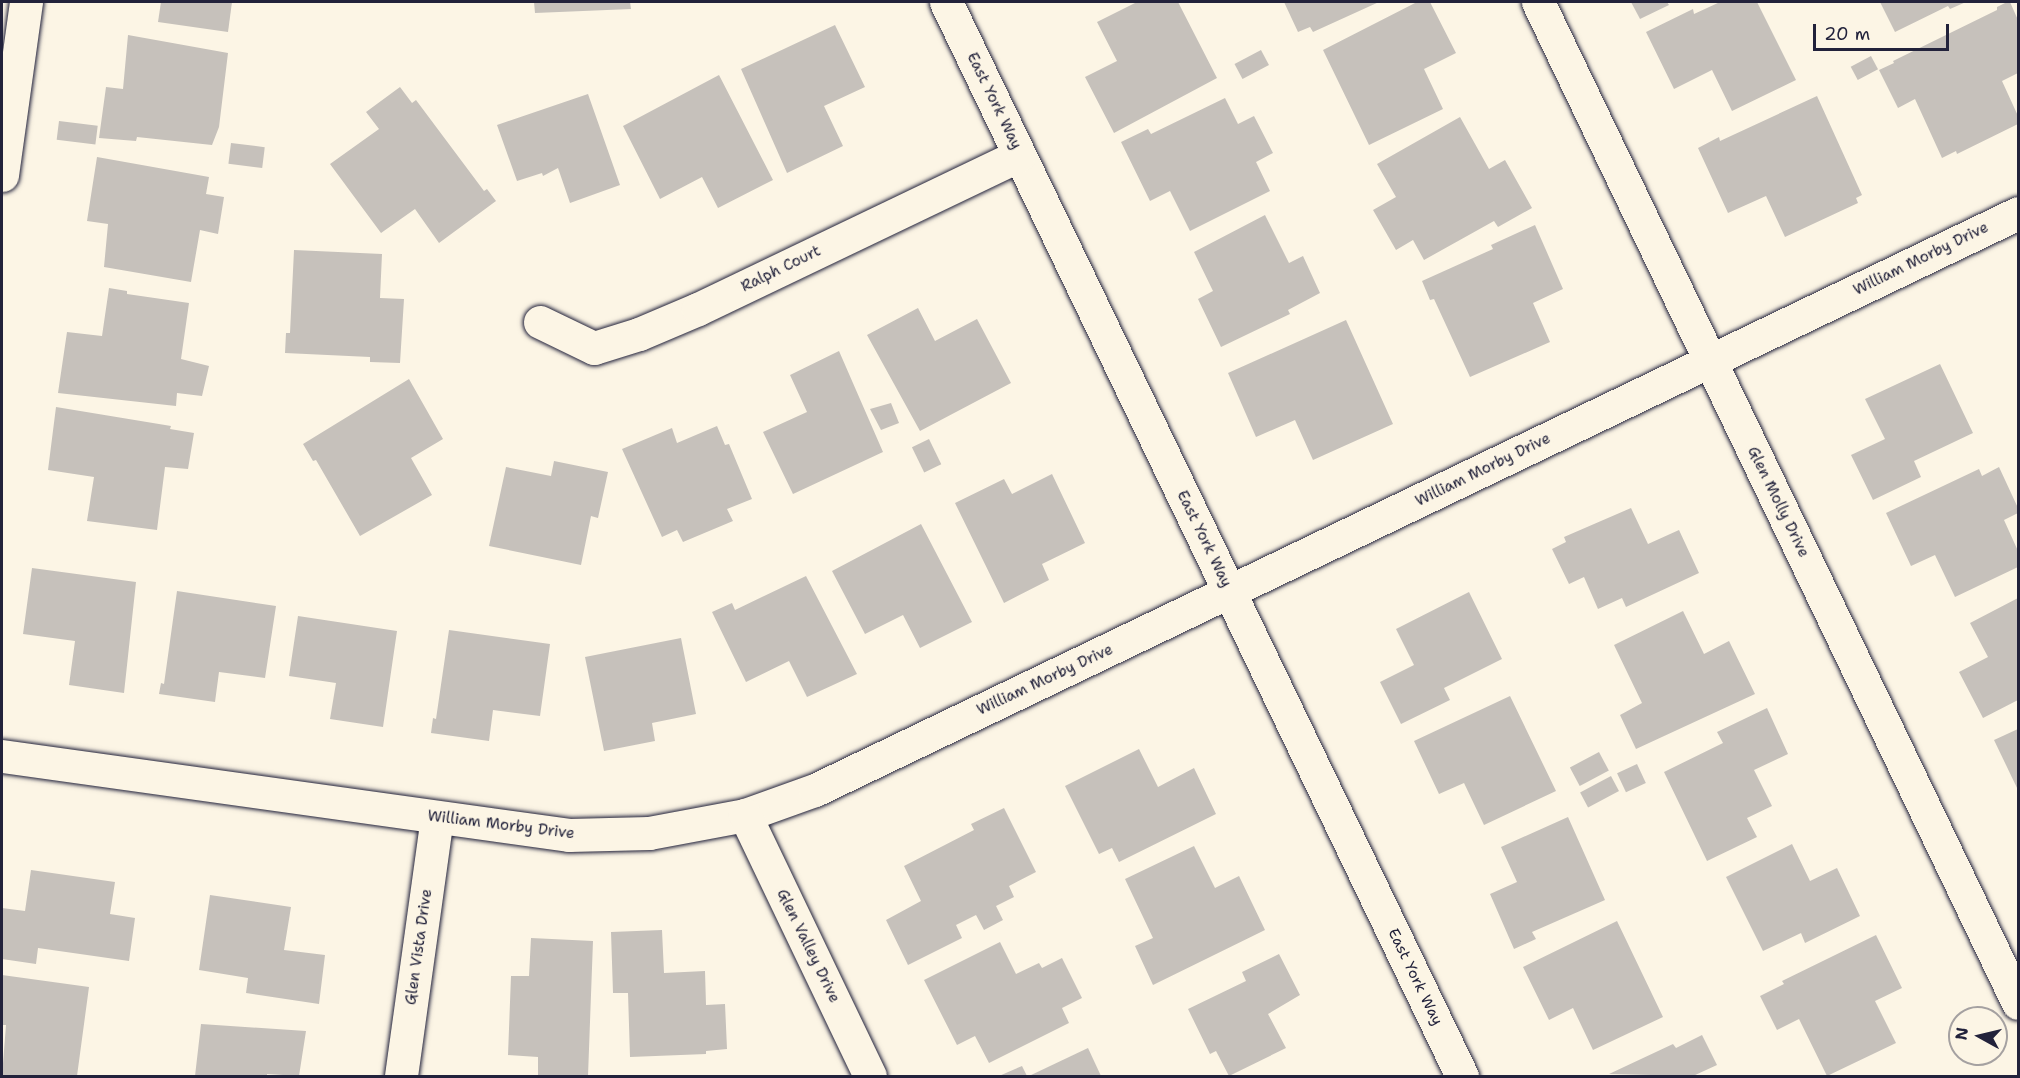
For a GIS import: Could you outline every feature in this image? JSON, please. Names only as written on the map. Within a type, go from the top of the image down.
[{"type":"street","points":[[2,175],[26,2]]},
{"type":"street","name":"East York Way","points":[[946,2],[1462,1077]]},
{"type":"street","name":"Glen Molly Drive","points":[[1538,2],[2019,1003]]},
{"type":"street","name":"Ralph Court","points":[[540,322],[594,348],[639,334],[698,309],[1019,155]]},
{"type":"street","name":"William Morby Drive","points":[[2,756],[569,835],[650,833],[745,815],[815,790],[2019,213]]},
{"type":"street","name":"Glen Valley Drive","points":[[745,815],[870,1077]]},
{"type":"street","name":"Glen Vista Drive","points":[[401,1077],[437,818]]},
{"type":"building","points":[[161,2],[232,2],[228,32],[158,22]]},
{"type":"building","points":[[534,2],[630,2],[631,9],[535,13]]},
{"type":"building","points":[[1137,2],[1178,2],[1217,78],[1114,133],[1085,77],[1117,61],[1097,22]]},
{"type":"building","points":[[1284,2],[1379,2],[1313,32],[1310,27],[1298,32]]},
{"type":"building","points":[[1417,2],[1430,2],[1456,53],[1424,69],[1443,109],[1369,145],[1323,50]]},
{"type":"building","points":[[1631,2],[1667,2],[1669,5],[1640,19]]},
{"type":"building","points":[[1720,2],[1757,2],[1796,80],[1732,111],[1712,70],[1674,89],[1646,32],[1693,9],[1694,14]]},
{"type":"building","points":[[1880,2],[1966,2],[1950,9],[1948,6],[1895,32]]},
{"type":"building","points":[[2010,2],[2018,20],[2018,73],[2002,81],[2018,116],[2018,124],[1957,154],[1956,151],[1942,158],[1915,99],[1898,108],[1879,70],[1997,10],[1997,7]]},
{"type":"building","points":[[835,25],[865,87],[824,106],[843,146],[787,173],[741,69]]},
{"type":"building","points":[[128,35],[228,53],[219,127],[212,145],[137,137],[136,141],[99,138],[106,87],[123,89]]},
{"type":"building","points":[[1261,50],[1269,65],[1242,79],[1235,64]]},
{"type":"building","points":[[1871,56],[1878,69],[1858,80],[1851,67]]},
{"type":"building","points":[[719,75],[773,180],[718,208],[702,177],[660,199],[623,126]]},
{"type":"building","points":[[400,87],[412,103],[416,100],[484,191],[487,189],[496,201],[439,243],[415,209],[381,233],[330,164],[379,129],[366,112]]},
{"type":"building","points":[[588,94],[620,185],[570,203],[558,168],[543,176],[542,173],[517,181],[497,125]]},
{"type":"building","points":[[1817,96],[1862,195],[1856,198],[1858,203],[1785,237],[1766,196],[1728,213],[1698,148],[1719,137],[1720,141]]},
{"type":"building","points":[[1225,98],[1238,124],[1254,116],[1273,153],[1256,162],[1270,191],[1190,231],[1170,191],[1150,201],[1121,142],[1148,129],[1151,134]]},
{"type":"building","points":[[1460,117],[1489,169],[1505,160],[1532,208],[1498,227],[1494,221],[1424,260],[1413,240],[1396,250],[1373,210],[1396,197],[1377,164]]},
{"type":"building","points":[[59,121],[98,126],[95,145],[57,140]]},
{"type":"building","points":[[231,143],[265,147],[262,168],[228,164]]},
{"type":"building","points":[[97,157],[209,177],[206,194],[224,197],[218,234],[200,230],[191,282],[104,267],[108,224],[87,221]]},
{"type":"building","points":[[1265,215],[1289,263],[1303,256],[1320,293],[1288,310],[1290,314],[1221,347],[1198,299],[1213,291],[1194,252]]},
{"type":"building","points":[[1535,225],[1563,289],[1533,303],[1550,342],[1470,377],[1434,299],[1430,300],[1422,281],[1493,249],[1491,245]]},
{"type":"building","points":[[294,250],[382,254],[380,298],[404,299],[400,363],[370,362],[370,357],[285,353],[286,333],[290,333]]},
{"type":"building","points":[[109,288],[127,291],[127,294],[189,303],[181,359],[209,366],[202,396],[177,393],[176,406],[58,393],[67,332],[102,336]]},
{"type":"building","points":[[918,308],[935,341],[977,319],[1011,383],[920,431],[867,335]]},
{"type":"building","points":[[1346,320],[1393,424],[1313,460],[1295,420],[1256,437],[1228,373]]},
{"type":"building","points":[[839,351],[883,452],[793,494],[763,432],[807,412],[790,375]]},
{"type":"building","points":[[1940,364],[1973,433],[1914,461],[1921,477],[1873,500],[1851,455],[1885,439],[1865,399]]},
{"type":"building","points":[[409,379],[443,439],[411,458],[432,495],[360,536],[316,460],[313,461],[303,444]]},
{"type":"building","points":[[891,403],[899,423],[881,430],[870,409]]},
{"type":"building","points":[[56,407],[171,426],[170,429],[194,433],[188,469],[165,467],[157,530],[87,521],[94,477],[48,470]]},
{"type":"building","points":[[717,426],[725,445],[729,444],[752,499],[727,509],[733,521],[683,542],[677,530],[662,537],[622,449],[672,428],[677,443]]},
{"type":"building","points":[[929,439],[941,464],[924,472],[912,447]]},
{"type":"building","points":[[554,461],[608,472],[598,518],[591,516],[581,565],[489,546],[506,467],[551,476]]},
{"type":"building","points":[[1999,467],[2018,508],[2018,513],[2004,520],[2018,551],[2018,567],[1955,597],[1935,555],[1911,566],[1886,513],[1979,469],[1982,476]]},
{"type":"building","points":[[1052,474],[1085,543],[1042,564],[1049,580],[1004,603],[955,503],[1004,479],[1012,494]]},
{"type":"building","points":[[1631,508],[1648,544],[1679,530],[1699,573],[1626,607],[1622,598],[1598,609],[1584,577],[1569,584],[1552,549],[1566,542],[1564,537]]},
{"type":"building","points":[[921,524],[972,622],[920,648],[903,615],[865,634],[832,571]]},
{"type":"building","points":[[32,568],[136,582],[124,693],[69,685],[75,641],[23,634]]},
{"type":"building","points":[[806,576],[857,674],[807,697],[789,661],[746,682],[712,612],[732,603],[735,610]]},
{"type":"building","points":[[177,591],[276,606],[265,678],[219,672],[215,702],[159,694],[161,683],[164,684]]},
{"type":"building","points":[[1469,592],[1502,659],[1444,688],[1450,700],[1401,724],[1380,682],[1414,665],[1396,629]]},
{"type":"building","points":[[2018,598],[2018,700],[1983,718],[1959,672],[1988,657],[1970,623]]},
{"type":"building","points":[[1683,611],[1704,654],[1729,641],[1755,694],[1636,749],[1620,715],[1642,703],[1614,645]]},
{"type":"building","points":[[298,616],[397,631],[383,727],[330,719],[336,683],[289,676]]},
{"type":"building","points":[[449,630],[550,644],[540,716],[493,710],[489,741],[431,733],[433,718],[436,719]]},
{"type":"building","points":[[681,638],[696,714],[652,723],[655,741],[604,751],[585,657]]},
{"type":"building","points":[[1510,696],[1556,791],[1484,825],[1464,783],[1439,794],[1414,741]]},
{"type":"building","points":[[1767,708],[1788,754],[1754,770],[1772,806],[1747,818],[1757,837],[1707,861],[1664,772],[1723,743],[1717,732]]},
{"type":"building","points":[[2018,729],[2018,790],[1994,740]]},
{"type":"building","points":[[1139,749],[1158,787],[1194,768],[1216,814],[1119,862],[1112,848],[1099,854],[1065,786]]},
{"type":"building","points":[[1599,752],[1609,771],[1580,786],[1570,767]]},
{"type":"building","points":[[1637,764],[1646,783],[1626,792],[1617,773]]},
{"type":"building","points":[[1611,776],[1619,791],[1588,807],[1580,792]]},
{"type":"building","points":[[1004,808],[1036,872],[1009,886],[1014,897],[996,906],[1003,920],[984,930],[976,915],[956,925],[962,938],[908,965],[886,920],[921,901],[904,866],[974,830],[971,824]]},
{"type":"building","points":[[1568,817],[1605,900],[1532,932],[1536,939],[1514,949],[1490,894],[1517,882],[1501,847]]},
{"type":"building","points":[[1792,844],[1810,881],[1837,868],[1860,916],[1805,943],[1801,933],[1763,951],[1726,877]]},
{"type":"building","points":[[1194,846],[1215,888],[1239,876],[1265,930],[1153,985],[1135,946],[1153,938],[1125,879]]},
{"type":"building","points":[[31,870],[115,882],[110,914],[135,918],[129,961],[38,948],[36,964],[2,959],[2,908],[25,911]]},
{"type":"building","points":[[210,895],[291,907],[284,950],[325,955],[319,1004],[246,993],[248,978],[199,970]]},
{"type":"building","points":[[1617,921],[1663,1017],[1593,1050],[1573,1008],[1549,1020],[1523,967]]},
{"type":"building","points":[[662,930],[664,973],[705,971],[706,1005],[725,1004],[727,1049],[706,1051],[706,1054],[630,1057],[628,993],[613,993],[611,932]]},
{"type":"building","points":[[1876,935],[1902,988],[1875,1001],[1896,1043],[1827,1076],[1799,1019],[1777,1030],[1760,996],[1784,984],[1782,981]]},
{"type":"building","points":[[531,938],[593,941],[588,1076],[538,1076],[538,1057],[508,1055],[511,976],[529,976]]},
{"type":"building","points":[[1000,942],[1016,974],[1039,963],[1042,968],[1062,958],[1082,998],[1062,1008],[1069,1023],[989,1063],[975,1036],[957,1045],[924,980]]},
{"type":"building","points":[[1279,954],[1300,995],[1268,1014],[1286,1048],[1229,1076],[1216,1051],[1210,1054],[1188,1009],[1246,981],[1242,972]]},
{"type":"building","points":[[2,975],[89,987],[77,1076],[2,1076],[6,1025],[2,1025]]},
{"type":"building","points":[[201,1024],[306,1031],[299,1076],[267,1074],[267,1076],[195,1076]]},
{"type":"building","points":[[1702,1035],[1717,1065],[1693,1076],[1609,1074],[1673,1044],[1676,1048]]},
{"type":"building","points":[[1088,1048],[1101,1076],[1029,1076]]},
{"type":"building","points":[[1022,1066],[1027,1076],[999,1076]]}]
